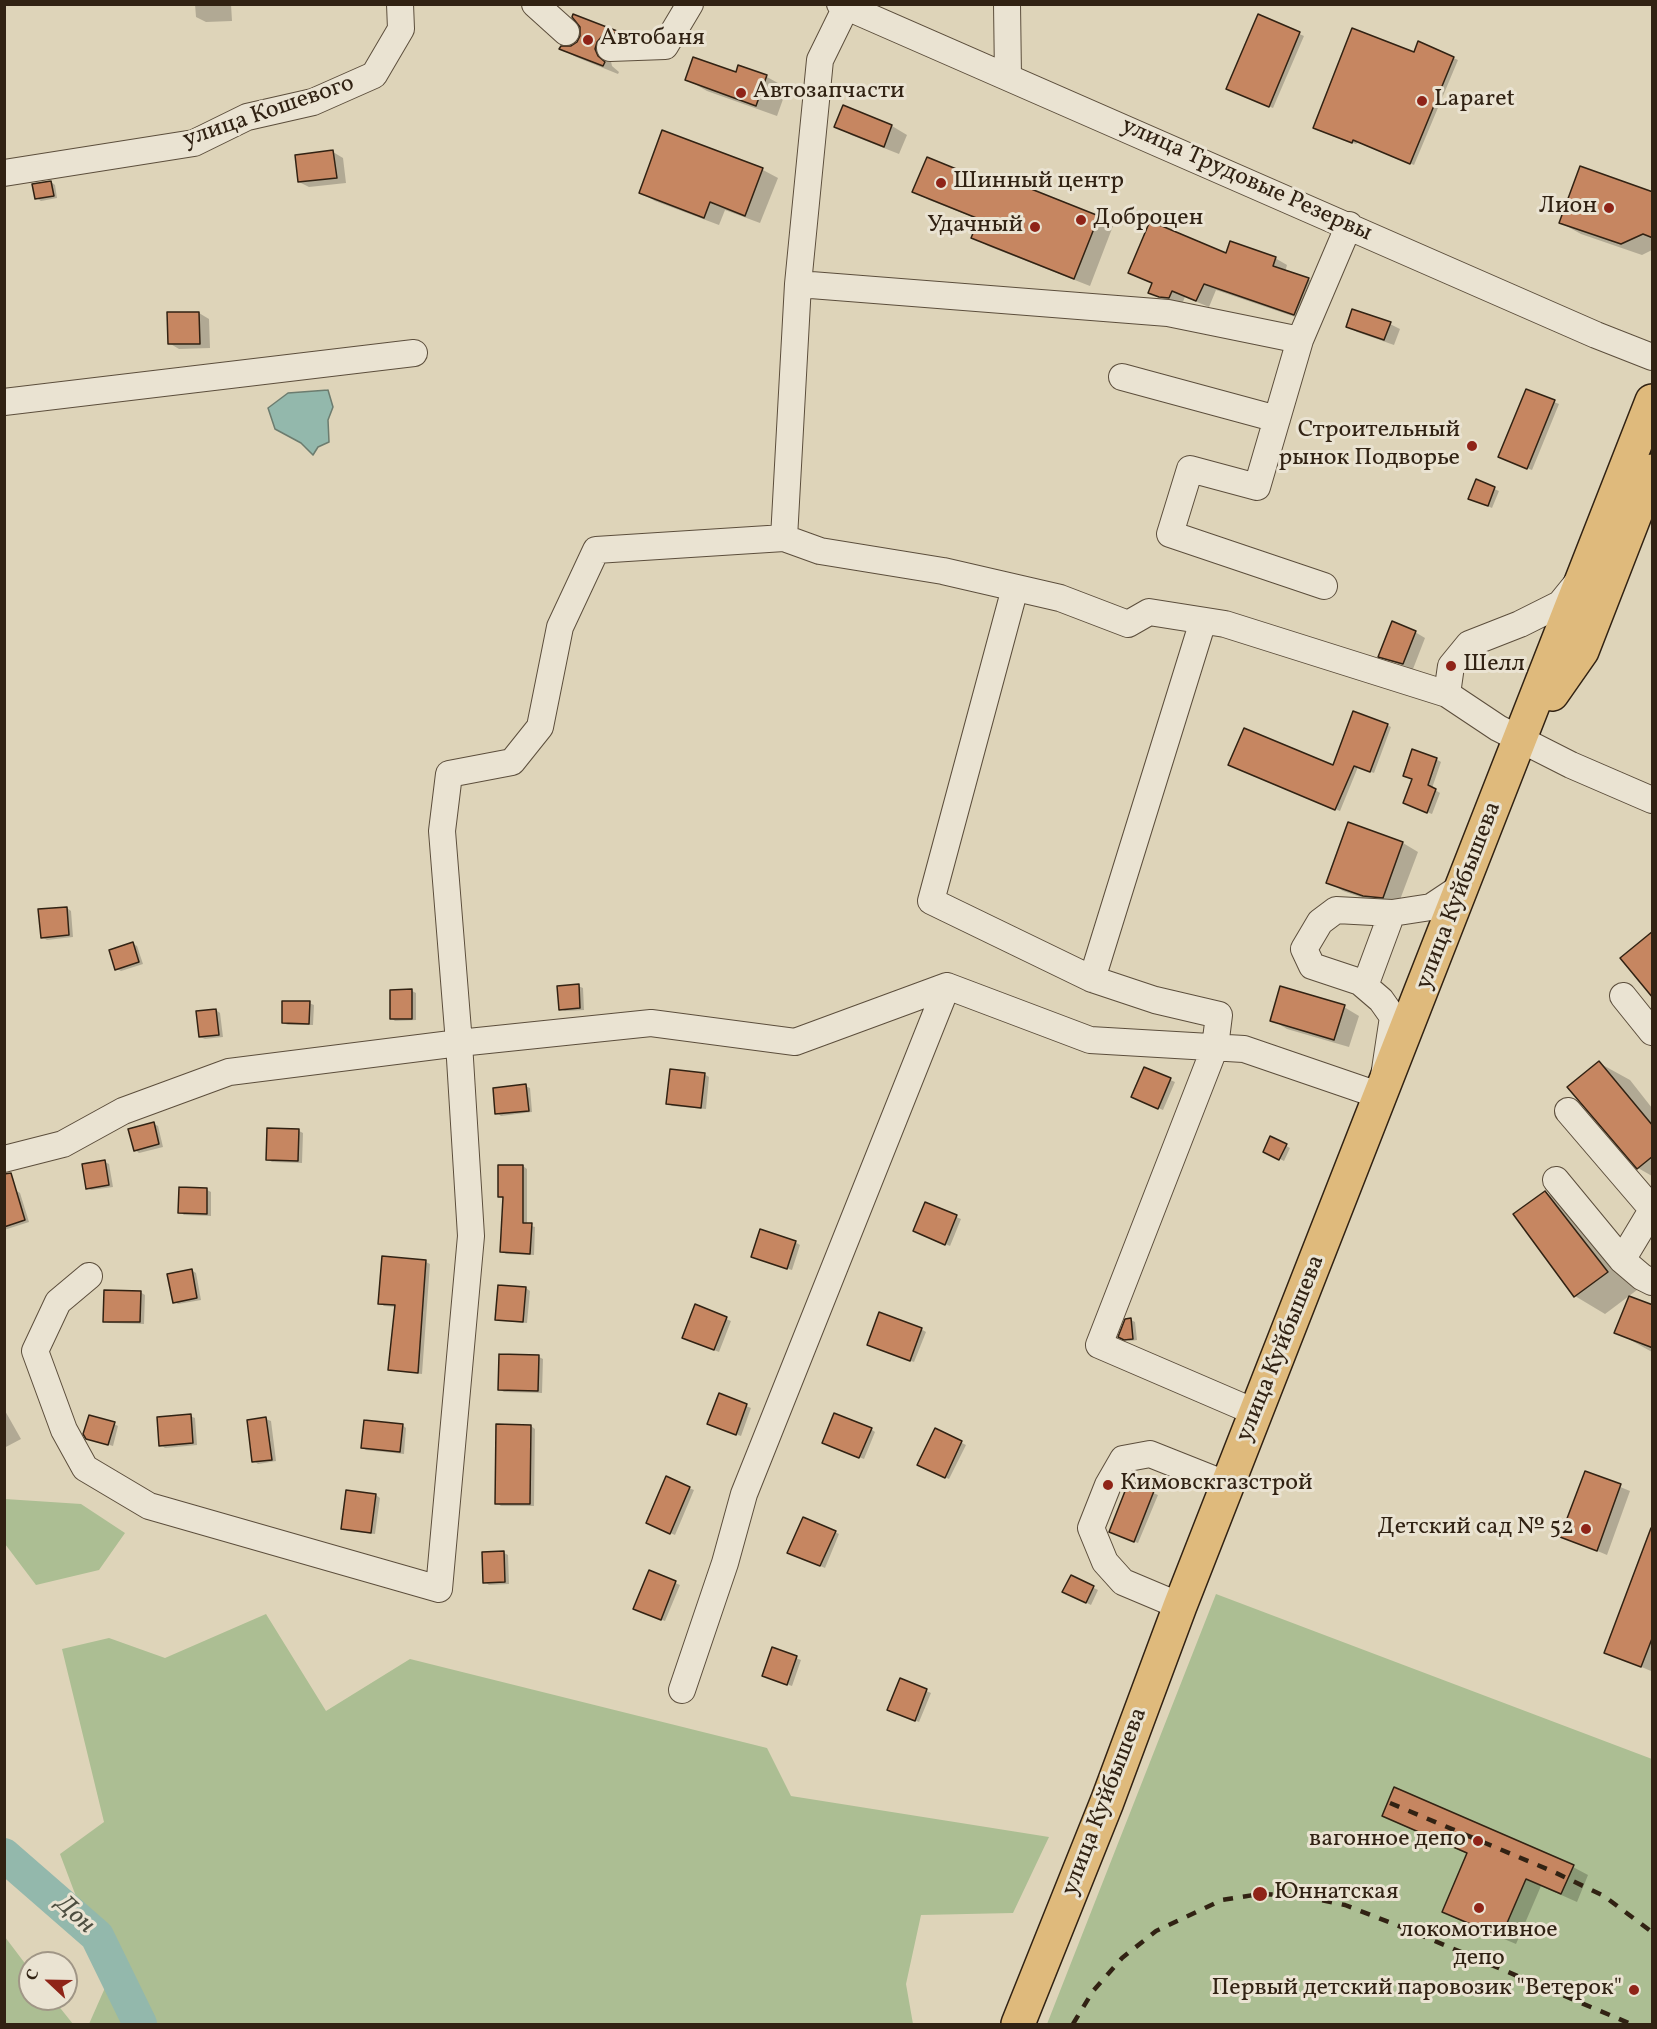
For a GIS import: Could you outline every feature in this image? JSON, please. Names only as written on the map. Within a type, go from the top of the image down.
[{"type":"main road","points":[[1521,740],[1653,401]]},
{"type":"main road","points":[[1521,740],[1582,651],[1653,471]]},
{"type":"main road","name":"улица Куйбышева","points":[[1018,2025],[1107,1802],[1180,1606],[1521,740]]},
{"type":"street","points":[[535,4],[566,32]]},
{"type":"street","points":[[610,48],[664,46],[690,4]]},
{"type":"street","points":[[1007,4],[1008,77]]},
{"type":"street","points":[[784,538],[798,284],[820,60],[843,6]]},
{"type":"street","name":"улица Трудовые Резервы","points":[[843,6],[1349,225],[1596,335],[1653,357]]},
{"type":"street","name":"улица Кошевого","points":[[4,173],[194,143],[247,117],[314,102],[374,75],[400,16]]},
{"type":"street","points":[[1324,586],[1170,534],[1190,469],[1257,487],[1300,340],[1349,225]]},
{"type":"street","points":[[798,284],[1168,313],[1300,340]]},
{"type":"street","points":[[4,402],[414,353]]},
{"type":"street","points":[[1122,377],[1277,419]]},
{"type":"street","points":[[89,1276],[58,1302],[35,1351],[64,1430],[85,1468],[149,1506],[439,1589],[471,1236],[459,1043],[442,831],[449,774],[512,762],[540,727],[560,627],[596,550],[784,538],[820,551],[943,570],[1060,598],[1128,624],[1149,612],[1225,624],[1447,694],[1498,728],[1521,740],[1571,765],[1653,800]]},
{"type":"street","points":[[1447,694],[1451,666],[1469,644],[1520,624],[1560,604],[1588,569]]},
{"type":"street","points":[[1015,588],[931,901],[1092,979],[1155,1000],[1219,1015],[1215,1047],[1099,1345],[1257,1413]]},
{"type":"street","points":[[1092,979],[1203,621]]},
{"type":"street","points":[[4,1159],[63,1144],[123,1111],[229,1072],[459,1043],[651,1023],[795,1042],[947,986],[1090,1040],[1244,1049],[1382,1096],[1393,1017],[1382,1000],[1360,982],[1312,966],[1304,949],[1320,922],[1336,910],[1392,913],[1431,907],[1464,885]]},
{"type":"street","points":[[1365,986],[1392,913]]},
{"type":"street","points":[[682,1690],[725,1563],[744,1494],[947,986]]},
{"type":"street","points":[[1623,996],[1653,1032]]},
{"type":"street","points":[[1568,1111],[1653,1210],[1622,1260]]},
{"type":"street","points":[[1557,1180],[1622,1260],[1642,1277],[1653,1282]]},
{"type":"street","points":[[1180,1606],[1123,1582],[1106,1562],[1091,1528],[1108,1485],[1123,1459],[1150,1454],[1228,1485]]},
{"type":"green space","points":[[5,1499],[81,1504],[125,1533],[99,1570],[36,1585],[5,1544]]},
{"type":"green space","points":[[1216,1594],[1652,1759],[1652,2024],[1047,2024]]},
{"type":"green space","points":[[266,1614],[326,1711],[410,1659],[767,1748],[791,1796],[1049,1837],[1013,1913],[921,1915],[906,1984],[913,2024],[89,2024],[108,1981],[60,1854],[104,1822],[62,1649],[109,1638],[165,1658]]},
{"type":"green space","points":[[5,1937],[18,1954],[18,2011],[63,2011],[73,2024],[5,2024]]},
{"type":"water","points":[[328,390],[333,407],[328,420],[329,442],[318,447],[313,455],[301,443],[275,429],[268,408],[288,393]]},
{"type":"building","name":"Автобаня","points":[[573,14],[617,31],[603,35],[597,42],[595,49],[598,56],[605,62],[603,66],[559,49],[561,46],[571,46],[580,36],[580,27],[572,17]]},
{"type":"building","points":[[1258,14],[1300,32],[1269,107],[1226,89]]},
{"type":"building","points":[[1352,28],[1414,52],[1418,41],[1454,57],[1410,164],[1353,140],[1352,143],[1313,128]]},
{"type":"building","name":"Автозапчасти","points":[[693,57],[736,72],[738,65],[767,75],[756,106],[685,80]]},
{"type":"building","points":[[843,105],[892,125],[884,147],[834,127]]},
{"type":"building","points":[[662,130],[763,168],[745,216],[710,202],[704,218],[639,193]]},
{"type":"building","points":[[333,150],[337,178],[298,182],[295,155]]},
{"type":"building","name":"Удачный","points":[[927,157],[993,184],[996,175],[1099,216],[1074,279],[971,238],[979,219],[912,192]]},
{"type":"building","name":"Лион","points":[[1580,166],[1653,192],[1653,238],[1643,234],[1621,244],[1559,223]]},
{"type":"building","points":[[51,181],[54,196],[35,199],[32,184]]},
{"type":"building","points":[[1150,221],[1226,253],[1230,241],[1276,257],[1273,266],[1309,278],[1294,315],[1204,284],[1196,301],[1172,291],[1169,298],[1148,293],[1152,283],[1128,273]]},
{"type":"building","points":[[1352,309],[1391,322],[1384,340],[1346,327]]},
{"type":"building","points":[[167,312],[199,312],[200,344],[168,344]]},
{"type":"building","points":[[1526,389],[1555,400],[1527,469],[1498,457]]},
{"type":"building","points":[[1476,479],[1495,487],[1488,506],[1468,499]]},
{"type":"building","points":[[1392,621],[1416,631],[1403,664],[1378,657]]},
{"type":"building","points":[[1353,711],[1388,724],[1370,772],[1354,766],[1335,810],[1228,765],[1244,728],[1333,765]]},
{"type":"building","points":[[1412,749],[1437,758],[1428,785],[1436,789],[1427,813],[1403,803],[1412,779],[1403,776]]},
{"type":"building","points":[[1348,822],[1403,842],[1383,898],[1363,896],[1326,883]]},
{"type":"building","points":[[67,907],[69,935],[41,938],[38,909]]},
{"type":"building","points":[[1653,931],[1653,998],[1620,958]]},
{"type":"building","points":[[133,942],[139,962],[115,970],[109,950]]},
{"type":"building","points":[[579,984],[580,1008],[559,1010],[557,986]]},
{"type":"building","points":[[1280,986],[1345,1005],[1334,1040],[1270,1021]]},
{"type":"building","points":[[412,989],[412,1019],[390,1019],[390,990]]},
{"type":"building","points":[[282,1001],[310,1001],[309,1024],[282,1023]]},
{"type":"building","points":[[216,1009],[219,1035],[199,1037],[196,1011]]},
{"type":"building","points":[[1599,1061],[1653,1126],[1653,1156],[1637,1169],[1567,1087]]},
{"type":"building","points":[[1144,1067],[1171,1078],[1158,1109],[1131,1097]]},
{"type":"building","points":[[670,1069],[705,1073],[701,1108],[666,1104]]},
{"type":"building","points":[[526,1084],[529,1111],[495,1114],[493,1088]]},
{"type":"building","points":[[154,1122],[159,1144],[134,1151],[128,1129]]},
{"type":"building","points":[[267,1128],[299,1129],[298,1161],[266,1160]]},
{"type":"building","points":[[1270,1136],[1287,1144],[1279,1160],[1263,1152]]},
{"type":"building","points":[[105,1160],[109,1185],[86,1189],[82,1164]]},
{"type":"building","points":[[498,1165],[523,1165],[523,1223],[532,1223],[530,1254],[500,1252],[503,1197],[498,1197]]},
{"type":"building","points":[[11,1173],[25,1220],[4,1227],[4,1174]]},
{"type":"building","points":[[179,1187],[207,1188],[207,1214],[178,1213]]},
{"type":"building","points":[[1545,1191],[1608,1272],[1574,1297],[1513,1214]]},
{"type":"building","points":[[925,1202],[957,1215],[945,1245],[913,1231]]},
{"type":"building","points":[[760,1229],[796,1241],[787,1269],[751,1257]]},
{"type":"building","points":[[382,1256],[426,1260],[418,1373],[388,1370],[395,1305],[378,1304]]},
{"type":"building","points":[[192,1269],[197,1298],[173,1303],[167,1274]]},
{"type":"building","points":[[498,1285],[526,1287],[523,1322],[495,1320]]},
{"type":"building","points":[[104,1290],[141,1291],[140,1322],[103,1322]]},
{"type":"building","points":[[1629,1296],[1653,1305],[1653,1348],[1614,1333]]},
{"type":"building","points":[[695,1304],[727,1317],[714,1350],[682,1338]]},
{"type":"building","points":[[879,1312],[922,1328],[910,1361],[867,1345]]},
{"type":"building","points":[[1131,1318],[1133,1339],[1124,1340],[1118,1337],[1125,1319]]},
{"type":"building","points":[[499,1354],[539,1355],[538,1391],[498,1390]]},
{"type":"building","points":[[719,1393],[747,1404],[736,1435],[707,1424]]},
{"type":"building","points":[[834,1413],[872,1428],[859,1458],[822,1443]]},
{"type":"building","points":[[191,1414],[193,1443],[159,1446],[157,1417]]},
{"type":"building","points":[[89,1415],[115,1422],[108,1445],[86,1439],[83,1434]]},
{"type":"building","points":[[266,1417],[272,1460],[252,1462],[247,1420]]},
{"type":"building","points":[[364,1420],[403,1424],[400,1452],[361,1448]]},
{"type":"building","points":[[496,1424],[531,1425],[530,1504],[495,1504]]},
{"type":"building","points":[[935,1428],[962,1441],[945,1478],[917,1465]]},
{"type":"building","points":[[1585,1471],[1621,1484],[1597,1551],[1560,1537]]},
{"type":"building","points":[[666,1476],[690,1487],[670,1534],[646,1523]]},
{"type":"building","points":[[1129,1481],[1154,1491],[1134,1542],[1109,1532]]},
{"type":"building","points":[[346,1490],[376,1494],[371,1533],[341,1529]]},
{"type":"building","points":[[803,1517],[836,1531],[820,1566],[787,1553]]},
{"type":"building","points":[[1651,1528],[1653,1528],[1653,1636],[1641,1667],[1604,1653]]},
{"type":"building","points":[[504,1551],[505,1582],[483,1583],[482,1552]]},
{"type":"building","points":[[649,1570],[676,1581],[661,1620],[633,1609]]},
{"type":"building","points":[[1071,1575],[1094,1586],[1086,1603],[1062,1592]]},
{"type":"building","points":[[772,1647],[797,1656],[787,1685],[762,1676]]},
{"type":"building","points":[[900,1678],[927,1689],[915,1721],[887,1710]]},
{"type":"building","name":"вагонное депо","points":[[1394,1787],[1574,1865],[1561,1894],[1526,1879],[1501,1937],[1442,1912],[1467,1853],[1382,1816]]},
{"type":"waterway","name":"Дон","points":[[4,1855],[97,1936],[140,2024]]},
{"type":"railway","points":[[1390,1803],[1554,1872],[1604,1896],[1652,1932]]},
{"type":"railway","points":[[1073,2024],[1093,1991],[1122,1958],[1156,1931],[1222,1900],[1260,1894],[1301,1896],[1345,1905],[1631,2024]]},
{"type":"place","name":"Автобаня","points":[[588,40]]},
{"type":"place","name":"Автозапчасти","points":[[741,93]]},
{"type":"place","name":"Laparet","points":[[1422,101]]},
{"type":"place","name":"Шинный центр","points":[[941,183]]},
{"type":"place","name":"Лион","points":[[1609,208]]},
{"type":"place","name":"Доброцен","points":[[1081,220]]},
{"type":"place","name":"Удачный","points":[[1035,227]]},
{"type":"place","name":"Строительный рынок Подворье","points":[[1472,446]]},
{"type":"place","name":"Шелл","points":[[1451,666]]},
{"type":"place","name":"Кимовскгазстрой","points":[[1108,1485]]},
{"type":"place","name":"Детский сад № 52","points":[[1586,1529]]},
{"type":"place","name":"вагонное депо","points":[[1478,1841]]},
{"type":"place","name":"Юннатская","points":[[1260,1894]]},
{"type":"place","name":"локомотивное депо","points":[[1479,1908]]},
{"type":"place","name":"Первый детский паровозик \"Ветерок\"","points":[[1634,1990]]}]
